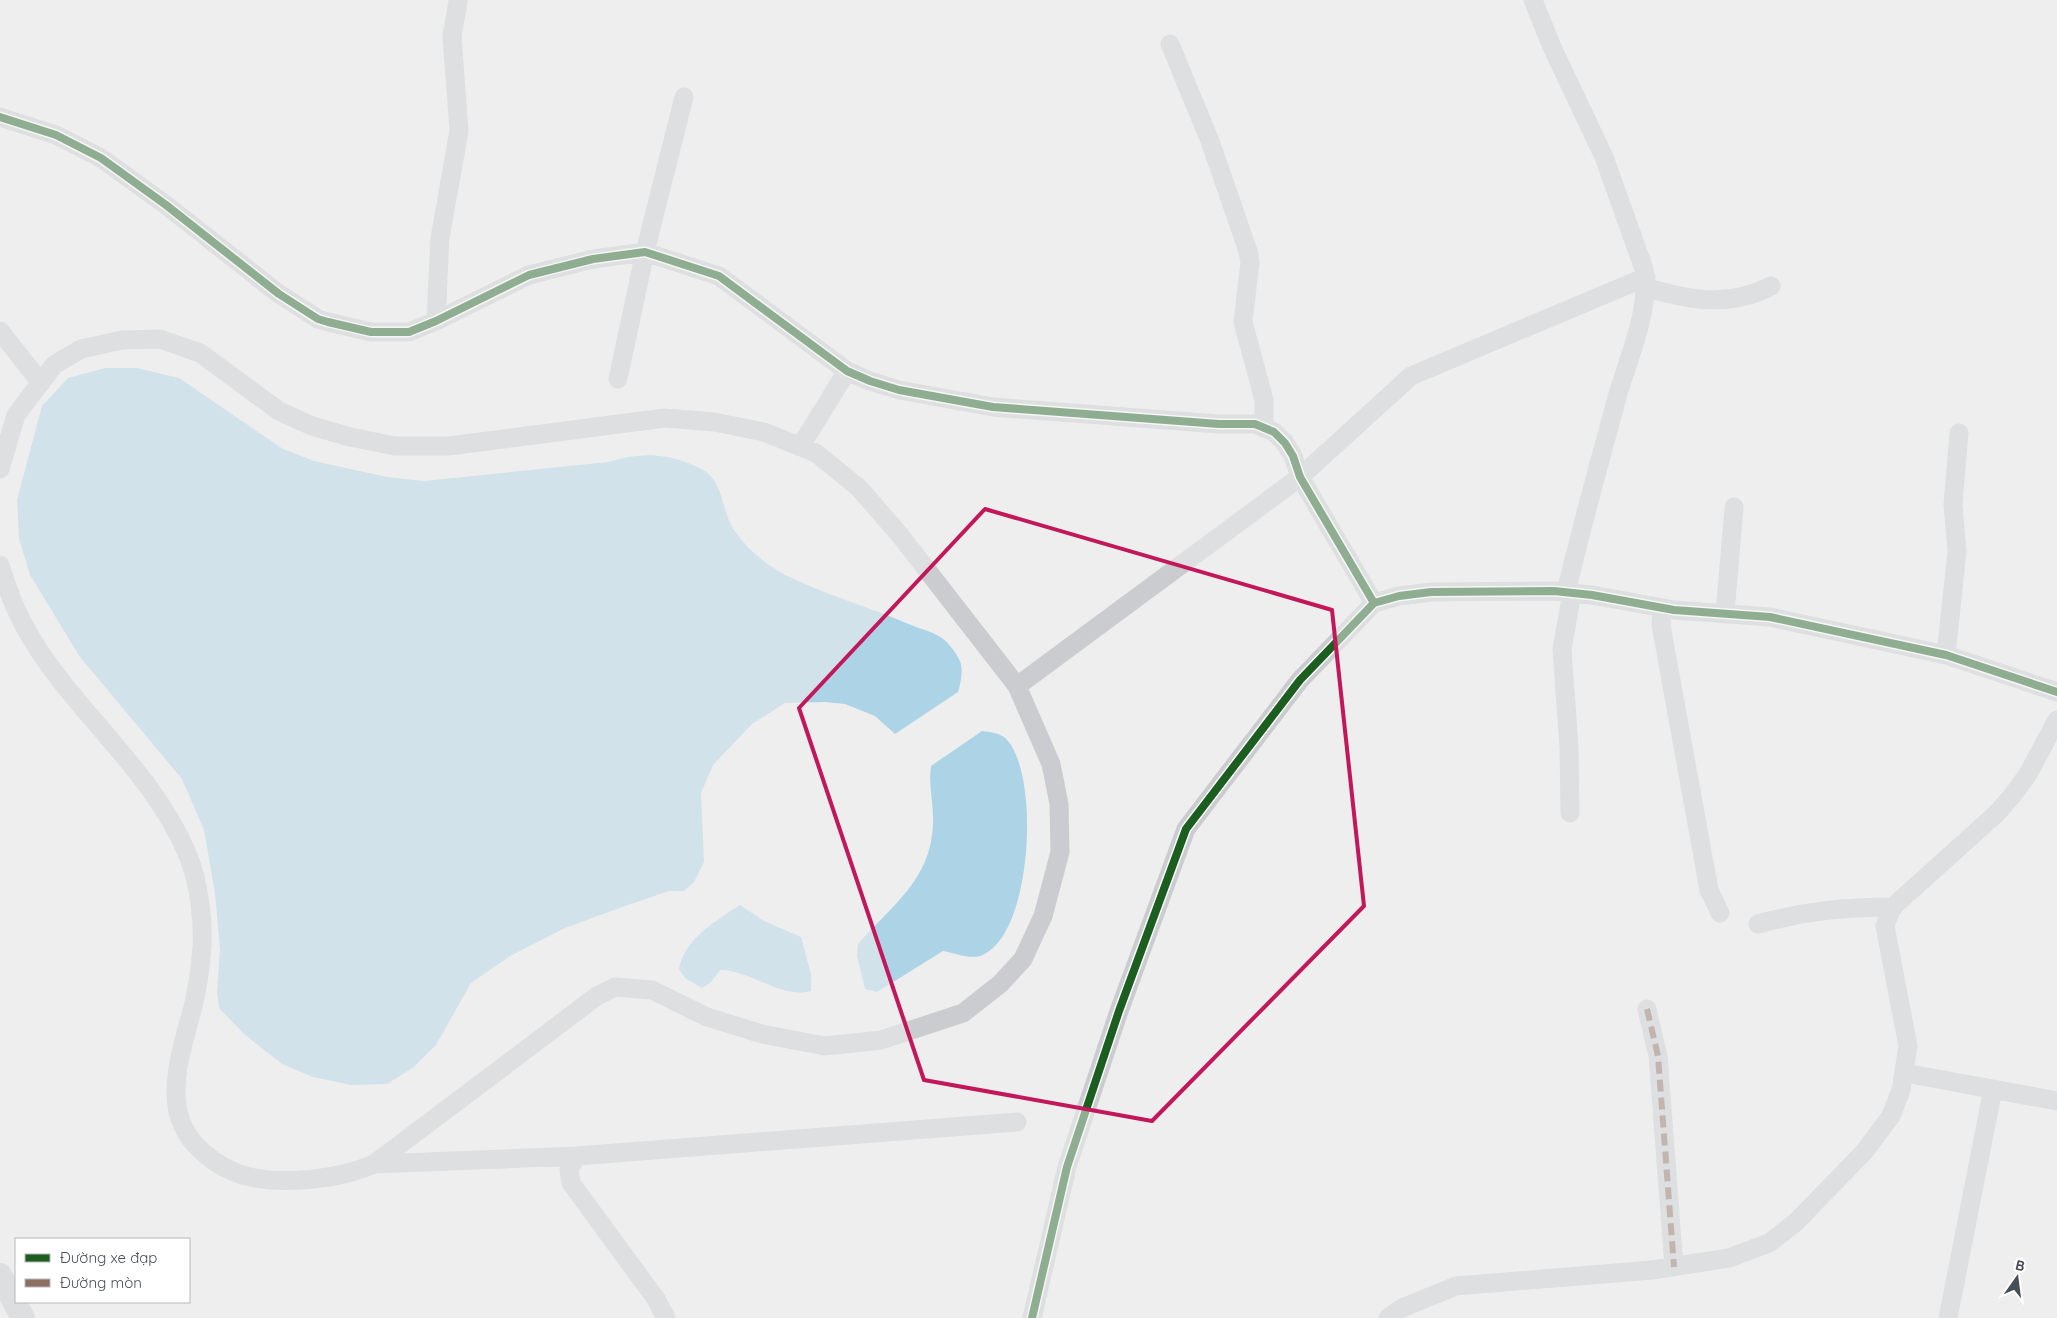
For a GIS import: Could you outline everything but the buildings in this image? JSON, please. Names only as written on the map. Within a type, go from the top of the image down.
[{"type":"main road","points":[[0,1275],[23,1318]]},
{"type":"street","points":[[1533,0],[1552,47],[1604,157],[1646,283],[1637,336],[1587,503],[1569,592],[1562,649],[1569,747],[1570,813]]},
{"type":"street","points":[[436,321],[440,238],[459,132],[452,36],[458,2]]},
{"type":"street","points":[[1170,44],[1210,141],[1248,251],[1250,262],[1243,322],[1264,400],[1264,428]]},
{"type":"street","points":[[618,379],[645,252],[684,96]]},
{"type":"street","points":[[0,117],[56,135],[101,158],[166,205],[279,294],[318,319],[372,332],[409,332],[436,321],[529,275],[593,259],[645,252],[719,276],[847,371],[899,390],[963,403],[1081,415],[1219,424],[1256,424],[1274,432],[1285,443],[1293,456],[1300,477],[1374,604]]},
{"type":"street","points":[[1017,686],[1300,477],[1411,376],[1646,283],[1684,298],[1724,300],[1752,296],[1770,286]]},
{"type":"street","points":[[0,331],[41,383]]},
{"type":"street","points":[[0,469],[16,415],[54,365],[81,349],[122,340],[160,339],[200,353],[279,412],[312,426],[395,446],[457,445],[665,418],[714,422],[764,432],[816,453],[859,488],[911,548],[1017,686],[1051,764],[1059,804],[1060,852],[1043,916],[1023,959],[1000,984],[962,1013],[881,1040],[826,1046],[762,1034],[707,1017],[652,990],[615,987],[597,996],[374,1164],[354,1173],[321,1179],[259,1179],[241,1175],[217,1165],[196,1147],[183,1127],[176,1102],[176,1076],[194,1001],[202,955],[200,906],[188,855],[173,824],[134,770],[76,700],[28,633],[11,601],[0,565]]},
{"type":"street","points":[[800,447],[847,371]]},
{"type":"street","points":[[1946,655],[1957,551],[1953,505],[1959,433]]},
{"type":"street","points":[[1725,614],[1734,506]]},
{"type":"street","points":[[1032,1318],[1066,1167],[1119,1011],[1186,829],[1300,680],[1374,604],[1399,596],[1431,592],[1569,592],[1662,608],[1794,621],[1946,655],[2057,692]]},
{"type":"street","points":[[1662,608],[1662,625],[1709,890],[1720,913]]},
{"type":"street","points":[[1388,1318],[1402,1308],[1456,1286],[1674,1267],[1729,1258],[1769,1243],[1796,1222],[1864,1152],[1891,1116],[1905,1073],[1908,1046],[1885,926],[1893,907],[1996,814],[2028,774],[2057,720]]},
{"type":"street","points":[[1758,924],[1799,914],[1842,907],[1893,907]]},
{"type":"street","points":[[1647,1009],[1658,1056],[1674,1267]]},
{"type":"street","points":[[1905,1073],[2057,1101]]},
{"type":"street","points":[[1948,1318],[1993,1089]]},
{"type":"street","points":[[374,1164],[577,1156],[1017,1122]]},
{"type":"street","points":[[577,1156],[569,1169],[571,1183],[656,1299],[666,1318]]},
{"type":"highlighted area","points":[[985,509],[1332,610],[1364,906],[1152,1121],[924,1080],[799,708]]},
{"type":"water","points":[[105,368],[137,368],[179,378],[283,449],[314,461],[387,477],[424,481],[609,462],[621,458],[645,455],[668,457],[691,464],[710,475],[719,490],[734,530],[753,552],[768,564],[785,575],[808,585],[931,632],[944,640],[954,651],[961,663],[958,692],[895,734],[875,716],[845,704],[825,702],[785,703],[752,724],[713,765],[701,793],[704,862],[694,882],[684,891],[669,891],[565,928],[512,955],[471,983],[436,1045],[414,1067],[387,1084],[351,1085],[313,1077],[282,1064],[244,1034],[219,1008],[217,992],[220,950],[215,893],[204,830],[182,779],[80,657],[30,575],[19,538],[17,500],[42,406],[68,378]]},
{"type":"water","points":[[982,731],[1004,737],[1016,754],[1023,781],[1027,815],[1026,851],[1021,887],[1012,918],[998,943],[980,956],[966,956],[943,951],[877,992],[865,989],[857,956],[858,944],[908,890],[925,861],[931,844],[933,817],[930,781],[931,766]]},
{"type":"water","points":[[740,905],[764,921],[801,937],[811,974],[811,991],[800,993],[777,988],[731,971],[720,970],[711,982],[702,988],[685,978],[679,969],[687,949],[702,932]]},
{"type":"marked path","points":[[1647,1009],[1658,1056],[1674,1267]]},
{"type":"cycle path","points":[[0,117],[56,135],[101,158],[166,205],[279,294],[318,319],[328,322],[371,332],[409,332],[436,321],[529,275],[593,259],[645,252],[719,276],[847,371],[899,390],[993,407],[1219,424],[1255,424],[1274,432],[1285,443],[1293,456],[1300,477],[1374,603]]},
{"type":"cycle path","points":[[1032,1318],[1067,1167],[1119,1011],[1186,829],[1300,680],[1374,603],[1399,596],[1431,592],[1554,591],[1592,595],[1674,610],[1770,617],[1946,655],[2057,692]]}]
